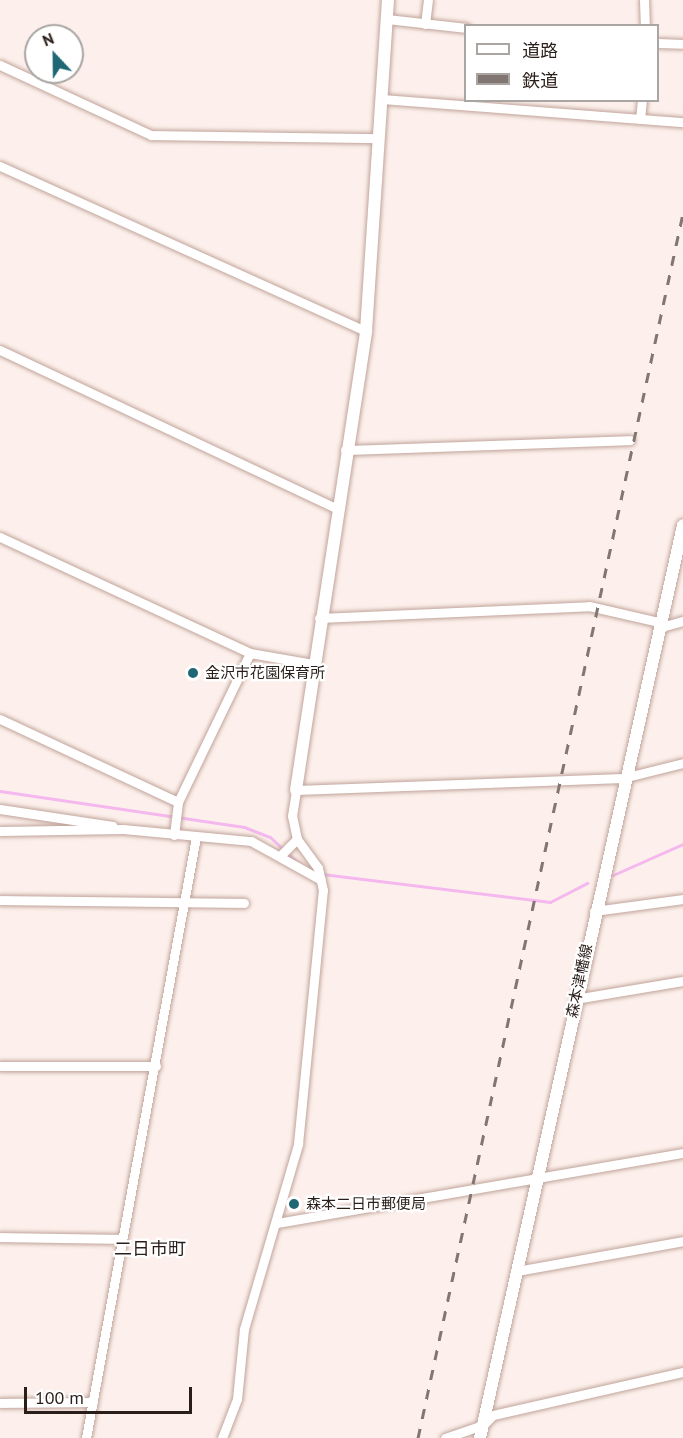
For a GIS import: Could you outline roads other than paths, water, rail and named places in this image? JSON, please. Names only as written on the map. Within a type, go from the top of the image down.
[{"type":"main road","points":[[296,790],[319,618],[366,331],[388,0]]},
{"type":"main road","name":"森本津幡線","points":[[480,1438],[538,1177],[622,778],[682,531]]},
{"type":"street","points":[[425,24],[428,0]]},
{"type":"street","points":[[644,0],[645,24]]},
{"type":"street","points":[[387,20],[464,28]]},
{"type":"street","points":[[659,43],[683,44]]},
{"type":"street","points":[[0,65],[151,135],[379,138]]},
{"type":"street","points":[[382,99],[683,122]]},
{"type":"street","points":[[640,119],[642,102]]},
{"type":"street","points":[[0,166],[366,331]]},
{"type":"street","points":[[0,350],[336,508]]},
{"type":"street","points":[[345,450],[630,440]]},
{"type":"street","points":[[0,537],[250,653],[313,664]]},
{"type":"street","points":[[319,618],[589,606],[659,625],[683,621]]},
{"type":"street","points":[[174,835],[177,811],[250,653]]},
{"type":"street","points":[[0,719],[177,811]]},
{"type":"street","points":[[222,1438],[237,1399],[244,1329],[277,1223],[298,1144],[320,875],[297,839],[292,816],[296,790],[622,778],[683,763]]},
{"type":"street","points":[[0,809],[174,835],[252,841],[284,852],[320,875]]},
{"type":"street","points":[[0,831],[123,828]]},
{"type":"street","points":[[86,1438],[156,1066],[196,837]]},
{"type":"street","points":[[284,852],[297,839]]},
{"type":"street","points":[[594,911],[683,899]]},
{"type":"street","points":[[0,900],[244,903]]},
{"type":"street","points":[[575,999],[683,981]]},
{"type":"street","points":[[0,1066],[156,1066]]},
{"type":"street","points":[[277,1223],[683,1153]]},
{"type":"street","points":[[0,1237],[122,1239]]},
{"type":"street","points":[[517,1271],[683,1241]]},
{"type":"street","points":[[445,1438],[483,1425],[493,1415],[683,1372]]},
{"type":"street","points":[[0,1403],[93,1402]]},
{"type":"waterway","points":[[0,791],[244,827],[270,837],[297,862]]},
{"type":"waterway","points":[[613,875],[683,844]]},
{"type":"waterway","points":[[322,874],[550,902],[587,883]]},
{"type":"railway","points":[[418,1438],[683,213]]},
{"type":"place","name":"金沢市花園保育所","points":[[193,673]]},
{"type":"place","name":"森本二日市郵便局","points":[[294,1204]]},
{"type":"district","name":"二日市町","points":[[150,1249]]}]
